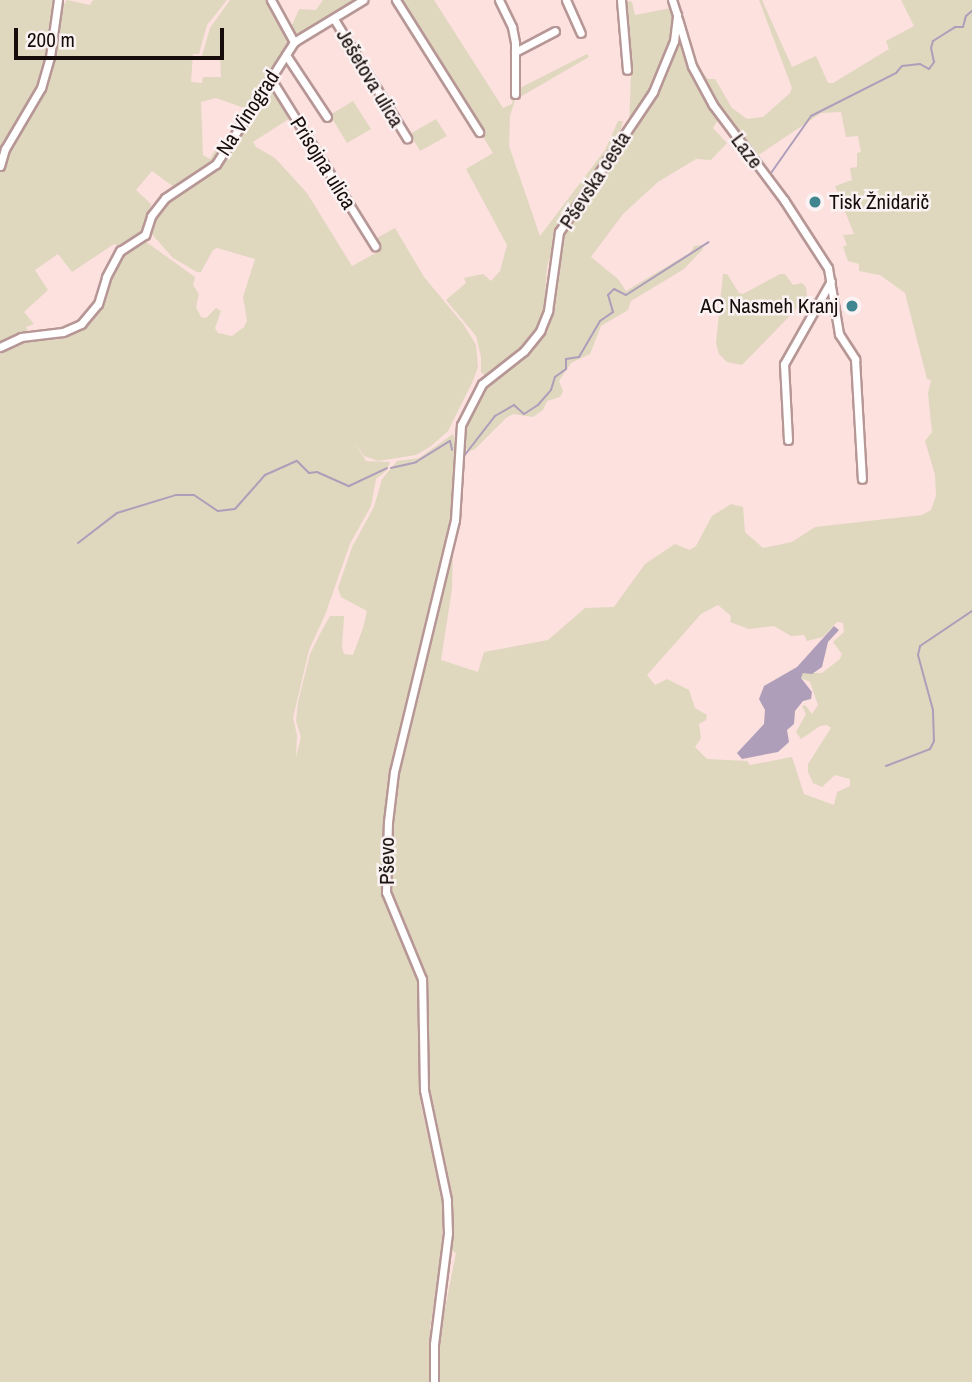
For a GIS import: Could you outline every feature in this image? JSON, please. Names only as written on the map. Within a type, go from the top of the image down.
[{"type":"street","points":[[0,166],[5,149],[41,88],[50,57],[58,0]]},
{"type":"street","points":[[271,0],[294,43]]},
{"type":"street","name":"Ješetova ulica","points":[[294,43],[363,0]]},
{"type":"street","points":[[396,0],[479,132]]},
{"type":"street","points":[[499,0],[512,27],[516,94]]},
{"type":"street","points":[[566,0],[581,33]]},
{"type":"street","points":[[621,0],[627,70]]},
{"type":"street","name":"Pševska cesta","points":[[482,384],[524,351],[540,331],[548,311],[559,232],[653,92],[674,41],[677,15],[673,0]]},
{"type":"street","name":"Laze","points":[[677,15],[700,82],[784,200],[828,268],[839,334],[855,359],[862,479]]},
{"type":"street","name":"Ješetova ulica","points":[[334,19],[407,138]]},
{"type":"street","points":[[515,52],[555,31]]},
{"type":"street","name":"Na Vinograd","points":[[0,347],[21,337],[64,332],[81,324],[98,304],[106,277],[120,251],[145,234],[151,216],[165,198],[216,164],[294,43]]},
{"type":"street","points":[[286,55],[327,117]]},
{"type":"street","name":"Prisojna ulica","points":[[271,79],[375,246]]},
{"type":"street","points":[[788,440],[785,364],[831,281]]},
{"type":"street","name":"Pševo","points":[[434,1382],[434,1344],[448,1233],[447,1200],[424,1090],[422,979],[418,962],[386,892],[385,860],[394,772],[455,520],[461,425],[482,384]]},
{"type":"shaded area","points":[[0,0],[56,0],[59,12],[67,0],[90,5],[93,0],[227,0],[207,25],[199,54],[193,54],[191,82],[202,83],[203,77],[221,77],[220,57],[202,56],[210,28],[230,0],[268,0],[289,43],[250,110],[216,98],[201,102],[203,155],[210,159],[221,140],[228,145],[214,163],[174,187],[152,171],[136,190],[151,204],[143,232],[119,246],[114,244],[72,272],[58,254],[35,270],[48,290],[24,312],[34,324],[26,327],[31,338],[77,331],[101,304],[109,278],[122,253],[142,239],[195,277],[193,285],[199,294],[196,307],[201,317],[206,318],[216,308],[221,311],[215,328],[218,333],[232,336],[244,327],[247,321],[243,297],[255,259],[217,248],[213,250],[201,272],[197,272],[173,258],[149,231],[152,220],[165,200],[213,169],[270,85],[292,117],[253,142],[256,147],[275,158],[307,193],[352,266],[381,250],[375,239],[395,228],[424,277],[464,325],[476,345],[478,367],[472,383],[448,431],[430,447],[416,455],[378,461],[364,456],[354,441],[366,461],[390,462],[387,470],[376,479],[371,506],[350,544],[325,615],[309,650],[293,718],[297,735],[296,757],[301,737],[296,721],[298,702],[310,654],[322,630],[330,616],[344,616],[342,647],[344,654],[353,655],[363,628],[367,611],[341,597],[338,588],[352,547],[374,507],[382,479],[397,461],[419,458],[453,434],[456,441],[451,522],[386,813],[381,868],[386,906],[418,979],[421,1104],[444,1209],[440,1266],[430,1328],[430,1382],[0,1382],[0,173],[6,152],[3,149],[0,151]]},
{"type":"shaded area","points":[[323,0],[359,0],[297,37],[293,36],[290,30],[299,9],[316,10]]},
{"type":"shaded area","points":[[399,0],[434,0],[503,108],[512,104],[514,91],[587,54],[589,57],[515,100],[510,116],[509,146],[540,236],[605,150],[618,121],[623,121],[617,142],[558,230],[547,267],[544,313],[536,331],[520,349],[485,376],[481,372],[476,336],[446,300],[466,283],[464,278],[483,274],[491,281],[500,271],[507,245],[466,169],[493,153]]},
{"type":"shaded area","points":[[624,0],[632,2],[635,15],[671,8],[692,75],[718,120],[713,128],[727,143],[711,160],[696,159],[658,182],[623,214],[591,257],[618,279],[626,291],[691,252],[694,246],[702,245],[703,249],[684,269],[631,301],[628,310],[601,326],[590,354],[571,363],[559,381],[563,391],[560,397],[547,401],[543,410],[533,417],[513,414],[506,418],[475,449],[468,452],[464,444],[470,412],[484,387],[527,353],[542,333],[553,302],[557,255],[562,238],[629,129],[631,74]]},
{"type":"shaded area","points":[[759,0],[762,0],[792,67],[816,56],[828,83],[833,83],[889,49],[886,41],[914,26],[901,0],[972,0],[972,1382],[438,1382],[441,1329],[456,1253],[452,1251],[452,1202],[431,1104],[427,1062],[427,977],[395,906],[389,877],[398,778],[453,547],[452,589],[441,660],[478,672],[484,652],[548,640],[585,608],[614,607],[645,564],[675,544],[690,550],[696,546],[712,516],[731,504],[743,507],[745,532],[763,548],[792,542],[815,527],[922,515],[931,510],[936,496],[935,475],[925,441],[932,432],[928,393],[931,380],[927,379],[905,293],[880,275],[859,271],[859,264],[848,261],[843,247],[847,245],[843,235],[854,234],[835,186],[852,180],[850,168],[857,167],[857,153],[861,152],[858,136],[846,137],[841,112],[821,113],[757,156],[701,79],[697,67],[708,79],[715,79],[732,108],[747,119],[763,117],[790,93],[792,88]],"holes":[[[718,605],[731,616],[730,622],[749,629],[774,626],[791,636],[804,635],[807,641],[823,637],[837,622],[843,623],[844,632],[833,642],[842,654],[840,659],[822,673],[803,673],[801,678],[810,682],[818,705],[812,714],[805,705],[802,706],[806,714],[796,732],[801,739],[820,726],[827,725],[831,728],[808,764],[808,772],[813,783],[822,787],[835,775],[850,779],[850,786],[837,792],[834,805],[804,794],[792,757],[750,765],[747,761],[707,759],[695,747],[701,738],[699,724],[706,720],[707,715],[695,708],[689,690],[667,679],[655,685],[647,675],[701,614]]]},
{"type":"shaded area","points":[[353,101],[371,129],[347,143],[330,115]]},
{"type":"shaded area","points":[[436,119],[447,136],[420,151],[410,134]]},
{"type":"shaded area","points":[[723,274],[727,274],[739,293],[743,294],[780,274],[785,274],[793,285],[802,283],[806,287],[807,298],[742,365],[727,362],[719,354],[716,343]]},
{"type":"shaded area","points":[[834,626],[839,630],[828,642],[822,667],[812,674],[803,673],[801,678],[812,692],[811,699],[803,701],[795,711],[794,724],[787,730],[789,742],[778,752],[742,759],[737,753],[764,724],[765,710],[759,699],[764,686],[797,667]]},
{"type":"waterway","points":[[771,173],[811,116],[896,73],[902,66],[920,64],[929,69],[934,62],[931,48],[933,41],[955,27],[963,27],[966,16],[972,11]]},
{"type":"waterway","points":[[464,456],[495,416],[514,405],[524,414],[538,405],[551,390],[555,377],[566,369],[566,359],[579,357],[600,321],[613,312],[608,295],[614,289],[626,295],[709,242]]},
{"type":"waterway","points":[[391,468],[416,462],[450,441],[452,450]]},
{"type":"waterway","points":[[78,543],[117,513],[176,495],[194,495],[218,511],[235,509],[265,475],[297,461],[309,473],[317,472],[349,486],[387,468]]},
{"type":"waterway","points":[[886,766],[930,749],[934,741],[933,710],[918,655],[920,646],[972,611]]},
{"type":"place","name":"Tisk Žnidarič","points":[[815,202]]},
{"type":"place","name":"AC Nasmeh Kranj","points":[[852,306]]}]
